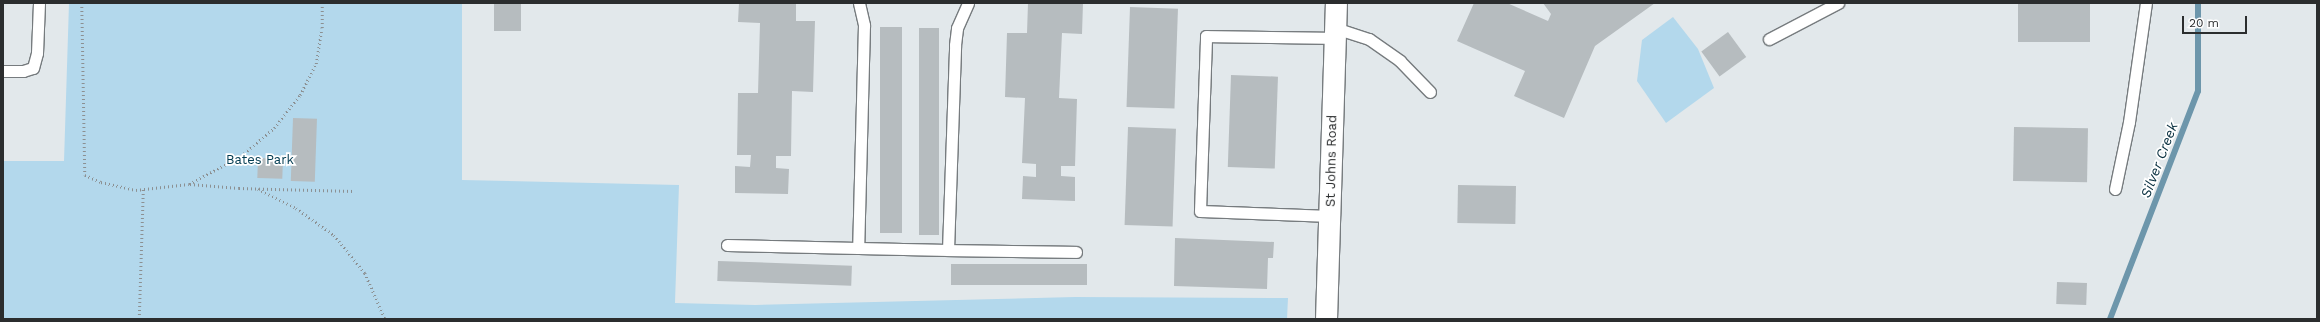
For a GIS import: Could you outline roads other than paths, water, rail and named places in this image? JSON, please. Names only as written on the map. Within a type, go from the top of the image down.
[{"type":"street","name":"St Johns Road","points":[[1326,319],[1331,216],[1336,3]]},
{"type":"lane","points":[[3,71],[23,71],[33,68],[38,53],[39,3]]},
{"type":"lane","points":[[858,248],[864,25],[859,3]]},
{"type":"lane","points":[[948,250],[955,45],[957,28],[968,3]]},
{"type":"lane","points":[[1769,39],[1838,3]]},
{"type":"lane","points":[[2115,189],[2129,122],[2146,3]]},
{"type":"lane","points":[[1331,216],[1200,212],[1206,36],[1335,33],[1369,38],[1400,61],[1430,92]]},
{"type":"lane","points":[[727,245],[1076,252]]},
{"type":"waterway","name":"Silver Creek","points":[[2110,319],[2198,91],[2198,3]]},
{"type":"park label","name":"Bates Park","points":[[260,160]]}]
